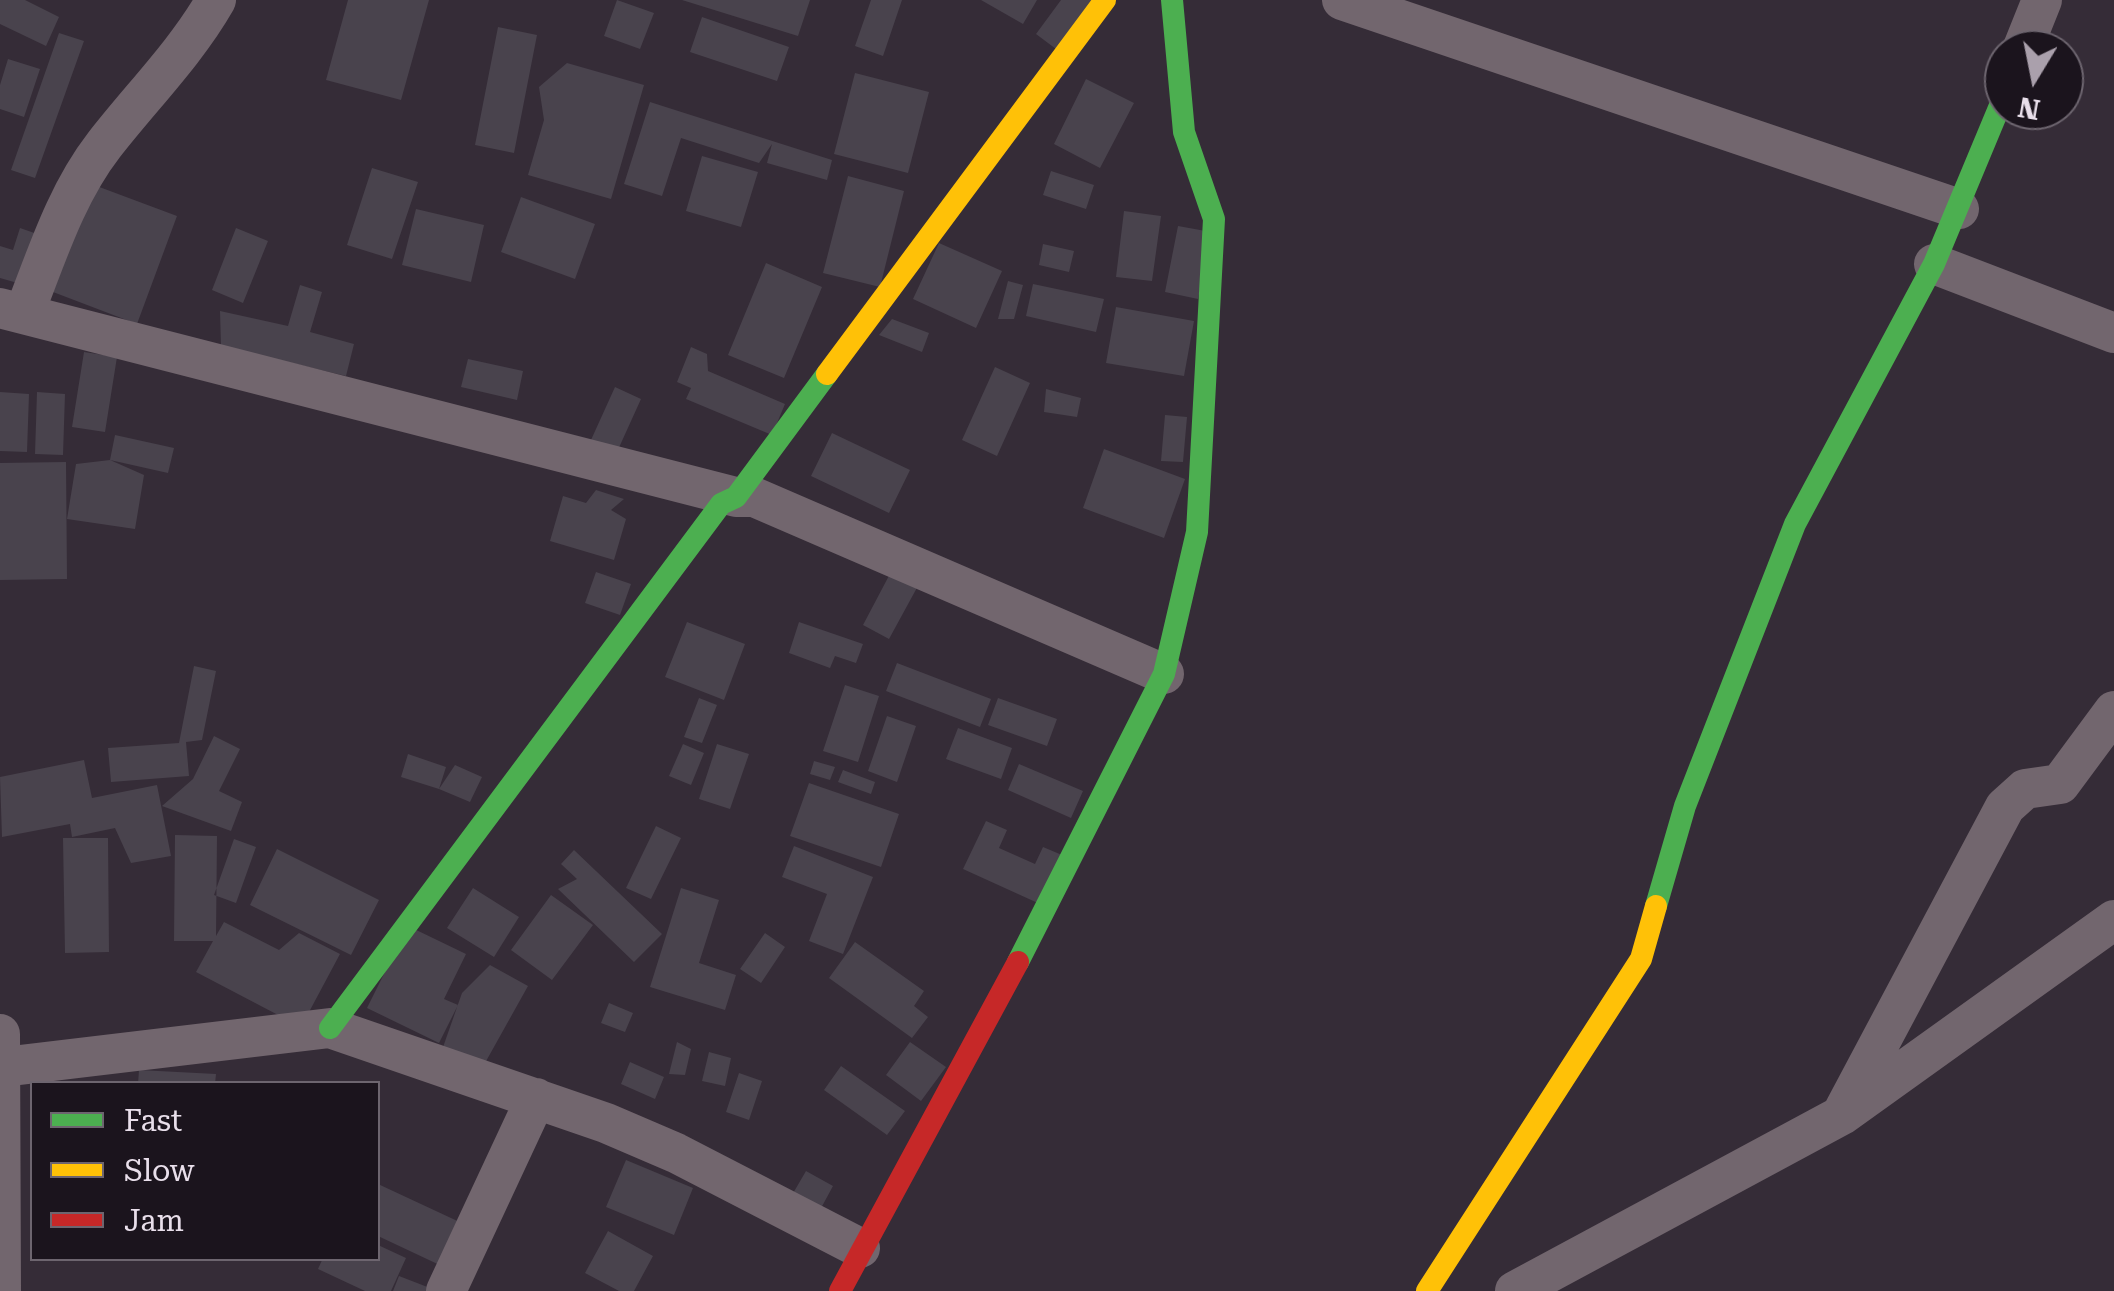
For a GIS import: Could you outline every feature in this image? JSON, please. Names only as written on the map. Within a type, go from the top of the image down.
[{"type":"street","points":[[216,0],[191,44],[94,161],[12,309],[736,497],[754,497],[1164,674]]},
{"type":"street","points":[[330,1028],[721,504],[736,497],[1106,0]]},
{"type":"street","points":[[840,1291],[1016,966],[1164,674],[1197,532],[1214,219],[1211,200],[1184,132],[1172,0]]},
{"type":"street","points":[[1342,0],[1959,208]]},
{"type":"street","points":[[2030,30],[2042,0]]},
{"type":"street","points":[[1426,1291],[1640,959],[1685,806],[1795,524],[1934,264],[1990,130]]},
{"type":"street","points":[[1934,264],[2114,333]]},
{"type":"street","points":[[1842,1115],[2005,808],[2025,790],[2060,784],[2114,711]]},
{"type":"street","points":[[1514,1291],[1842,1115],[2114,920]]},
{"type":"street","points":[[2,1291],[1,1051],[330,1028],[536,1098],[676,1153],[860,1248]]},
{"type":"street","points":[[446,1291],[536,1098]]},
{"type":"building","points":[[0,0],[25,0],[59,17],[46,46],[0,24]]},
{"type":"building","points":[[348,0],[429,0],[401,100],[326,80]]},
{"type":"building","points":[[617,0],[654,13],[640,49],[604,36]]},
{"type":"building","points":[[682,0],[810,0],[798,36]]},
{"type":"building","points":[[871,0],[902,0],[883,56],[855,46]]},
{"type":"building","points":[[981,0],[1037,0],[1023,24]]},
{"type":"building","points":[[1061,0],[1093,0],[1064,55],[1036,34]]},
{"type":"building","points":[[702,17],[789,47],[777,81],[690,52]]},
{"type":"building","points":[[498,27],[537,35],[514,153],[475,145]]},
{"type":"building","points":[[59,33],[84,41],[35,178],[11,170]]},
{"type":"building","points":[[8,59],[40,69],[24,117],[0,109],[0,85]]},
{"type":"building","points":[[567,63],[644,85],[611,199],[528,175],[544,120],[539,87]]},
{"type":"building","points":[[855,73],[929,92],[908,173],[834,154]]},
{"type":"building","points":[[1086,79],[1134,103],[1100,168],[1054,144]]},
{"type":"building","points":[[650,102],[832,160],[827,180],[767,163],[772,144],[759,163],[681,138],[662,196],[624,184]]},
{"type":"building","points":[[702,156],[758,172],[741,227],[686,211]]},
{"type":"building","points":[[372,168],[418,182],[392,259],[347,245]]},
{"type":"building","points":[[1051,171],[1094,185],[1086,209],[1043,195]]},
{"type":"building","points":[[848,176],[904,191],[880,287],[823,273]]},
{"type":"building","points":[[94,185],[177,216],[137,324],[53,292]]},
{"type":"building","points":[[521,197],[595,224],[575,279],[501,252]]},
{"type":"building","points":[[416,209],[484,225],[471,282],[402,265]]},
{"type":"building","points":[[1124,211],[1161,216],[1152,281],[1116,277]]},
{"type":"building","points":[[1178,226],[1211,232],[1198,299],[1165,292]]},
{"type":"building","points":[[20,228],[43,236],[28,286],[0,278],[0,246],[13,250]]},
{"type":"building","points":[[236,228],[268,241],[243,303],[212,290]]},
{"type":"building","points":[[939,243],[1002,271],[976,328],[913,299]]},
{"type":"building","points":[[1043,244],[1074,251],[1069,272],[1039,265]]},
{"type":"building","points":[[766,263],[822,287],[784,378],[728,355]]},
{"type":"building","points":[[1008,281],[1023,285],[1014,319],[998,319]]},
{"type":"building","points":[[1033,284],[1104,299],[1096,332],[1026,316]]},
{"type":"building","points":[[300,285],[322,292],[310,332],[354,344],[346,376],[221,346],[220,311],[288,326]]},
{"type":"building","points":[[1116,307],[1194,321],[1184,376],[1106,363]]},
{"type":"building","points":[[892,319],[929,333],[922,352],[879,335]]},
{"type":"building","points":[[691,347],[707,354],[708,371],[785,404],[772,435],[686,399],[691,388],[677,382]]},
{"type":"building","points":[[84,352],[117,357],[105,432],[72,427]]},
{"type":"building","points":[[468,359],[523,371],[517,400],[461,387]]},
{"type":"building","points":[[995,367],[1030,383],[997,456],[962,440]]},
{"type":"building","points":[[615,387],[641,399],[612,463],[586,451]]},
{"type":"building","points":[[1046,389],[1081,398],[1077,417],[1044,412]]},
{"type":"building","points":[[0,392],[29,394],[27,452],[0,451]]},
{"type":"building","points":[[37,392],[65,394],[63,455],[35,454]]},
{"type":"building","points":[[1165,415],[1187,417],[1183,462],[1161,461]]},
{"type":"building","points":[[832,433],[910,470],[889,513],[811,476]]},
{"type":"building","points":[[115,435],[174,448],[168,473],[110,460]]},
{"type":"building","points":[[1104,449],[1185,479],[1164,538],[1083,508]]},
{"type":"building","points":[[110,460],[144,475],[135,529],[67,519],[76,464]]},
{"type":"building","points":[[66,462],[67,579],[0,580],[0,463]]},
{"type":"building","points":[[596,490],[624,499],[611,510],[626,519],[614,560],[550,541],[563,496],[586,503]]},
{"type":"building","points":[[892,570],[919,584],[889,639],[863,625]]},
{"type":"building","points":[[596,572],[631,584],[620,615],[585,603]]},
{"type":"building","points":[[687,622],[745,644],[724,700],[665,677]]},
{"type":"building","points":[[799,622],[863,644],[856,663],[835,656],[830,668],[789,653]]},
{"type":"building","points":[[897,663],[991,699],[980,727],[886,691]]},
{"type":"building","points":[[194,666],[216,671],[202,740],[186,742],[189,776],[111,782],[108,748],[179,743]]},
{"type":"building","points":[[845,685],[879,696],[858,762],[823,751]]},
{"type":"building","points":[[699,698],[717,705],[702,743],[684,737]]},
{"type":"building","points":[[998,698],[1057,719],[1047,746],[988,725]]},
{"type":"building","points":[[887,716],[916,726],[897,782],[868,771]]},
{"type":"building","points":[[958,728],[1012,748],[1001,779],[946,759]]},
{"type":"building","points":[[214,736],[240,749],[219,791],[242,802],[231,831],[162,806],[193,779]]},
{"type":"building","points":[[683,744],[704,753],[691,785],[669,776]]},
{"type":"building","points":[[717,744],[749,754],[730,809],[699,799]]},
{"type":"building","points":[[408,754],[446,767],[439,789],[401,777]]},
{"type":"building","points":[[84,760],[92,798],[157,785],[171,856],[131,863],[115,828],[72,837],[70,824],[2,837],[0,777]]},
{"type":"building","points":[[814,761],[835,767],[830,780],[810,774]]},
{"type":"building","points":[[1019,764],[1083,791],[1071,818],[1008,790]]},
{"type":"building","points":[[455,765],[482,777],[470,802],[439,789]]},
{"type":"building","points":[[843,770],[875,782],[871,794],[838,782]]},
{"type":"building","points":[[809,783],[899,814],[881,867],[790,836]]},
{"type":"building","points":[[986,821],[1007,830],[999,848],[1035,864],[1043,847],[1062,855],[1040,904],[963,869]]},
{"type":"building","points":[[656,826],[681,838],[651,899],[626,888]]},
{"type":"building","points":[[175,835],[217,836],[216,936],[224,922],[279,950],[299,933],[340,954],[301,1027],[196,972],[213,941],[174,941]]},
{"type":"building","points":[[63,838],[108,838],[109,952],[65,953]]},
{"type":"building","points":[[234,839],[256,847],[236,903],[214,895]]},
{"type":"building","points":[[794,846],[873,877],[843,954],[809,941],[827,894],[782,877]]},
{"type":"building","points":[[277,849],[379,900],[351,955],[250,905]]},
{"type":"building","points":[[574,850],[662,934],[634,962],[558,889],[577,879],[561,864]]},
{"type":"building","points":[[473,888],[519,917],[494,957],[447,928]]},
{"type":"building","points":[[681,888],[719,900],[699,963],[736,975],[725,1010],[650,987]]},
{"type":"building","points":[[551,895],[593,925],[552,980],[511,950]]},
{"type":"building","points":[[408,926],[466,954],[444,999],[458,1005],[439,1043],[367,1008]]},
{"type":"building","points":[[765,933],[785,947],[761,983],[740,969]]},
{"type":"building","points":[[855,942],[924,991],[914,1006],[928,1017],[912,1038],[829,978]]},
{"type":"building","points":[[490,965],[528,986],[480,1072],[442,1050],[462,993]]},
{"type":"building","points":[[609,1003],[633,1013],[625,1032],[601,1023]]},
{"type":"building","points":[[677,1042],[691,1049],[685,1075],[669,1074]]},
{"type":"building","points":[[910,1042],[946,1067],[921,1101],[886,1075]]},
{"type":"building","points":[[709,1052],[731,1058],[725,1086],[702,1081]]},
{"type":"building","points":[[630,1062],[664,1077],[655,1099],[621,1084]]},
{"type":"building","points":[[841,1066],[905,1111],[887,1135],[824,1090]]},
{"type":"building","points":[[139,1070],[216,1074],[215,1081],[138,1081]]},
{"type":"building","points":[[739,1073],[762,1081],[749,1120],[726,1112]]},
{"type":"building","points":[[626,1160],[693,1188],[674,1235],[606,1207]]},
{"type":"building","points":[[806,1171],[833,1186],[820,1210],[792,1195]]},
{"type":"building","points":[[380,1185],[466,1225],[446,1268],[380,1237]]},
{"type":"building","points":[[608,1231],[653,1256],[634,1291],[619,1291],[585,1273]]},
{"type":"building","points":[[380,1246],[406,1258],[391,1291],[365,1291],[318,1269],[322,1261],[380,1261]]},
{"type":"building","points":[[399,1276],[430,1288],[429,1291],[393,1291]]},
{"type":"traffic: fast","points":[[1018,962],[1164,674],[1197,532],[1214,219],[1184,132],[1172,0]]},
{"type":"traffic: fast","points":[[1656,906],[1685,806],[1795,524],[1934,264],[1990,130]]},
{"type":"traffic: fast","points":[[330,1028],[721,504],[736,497],[827,374]]},
{"type":"traffic: slow","points":[[827,374],[1105,0]]},
{"type":"traffic: slow","points":[[1427,1291],[1641,959],[1656,906]]},
{"type":"traffic: jam","points":[[840,1291],[1018,962]]}]
